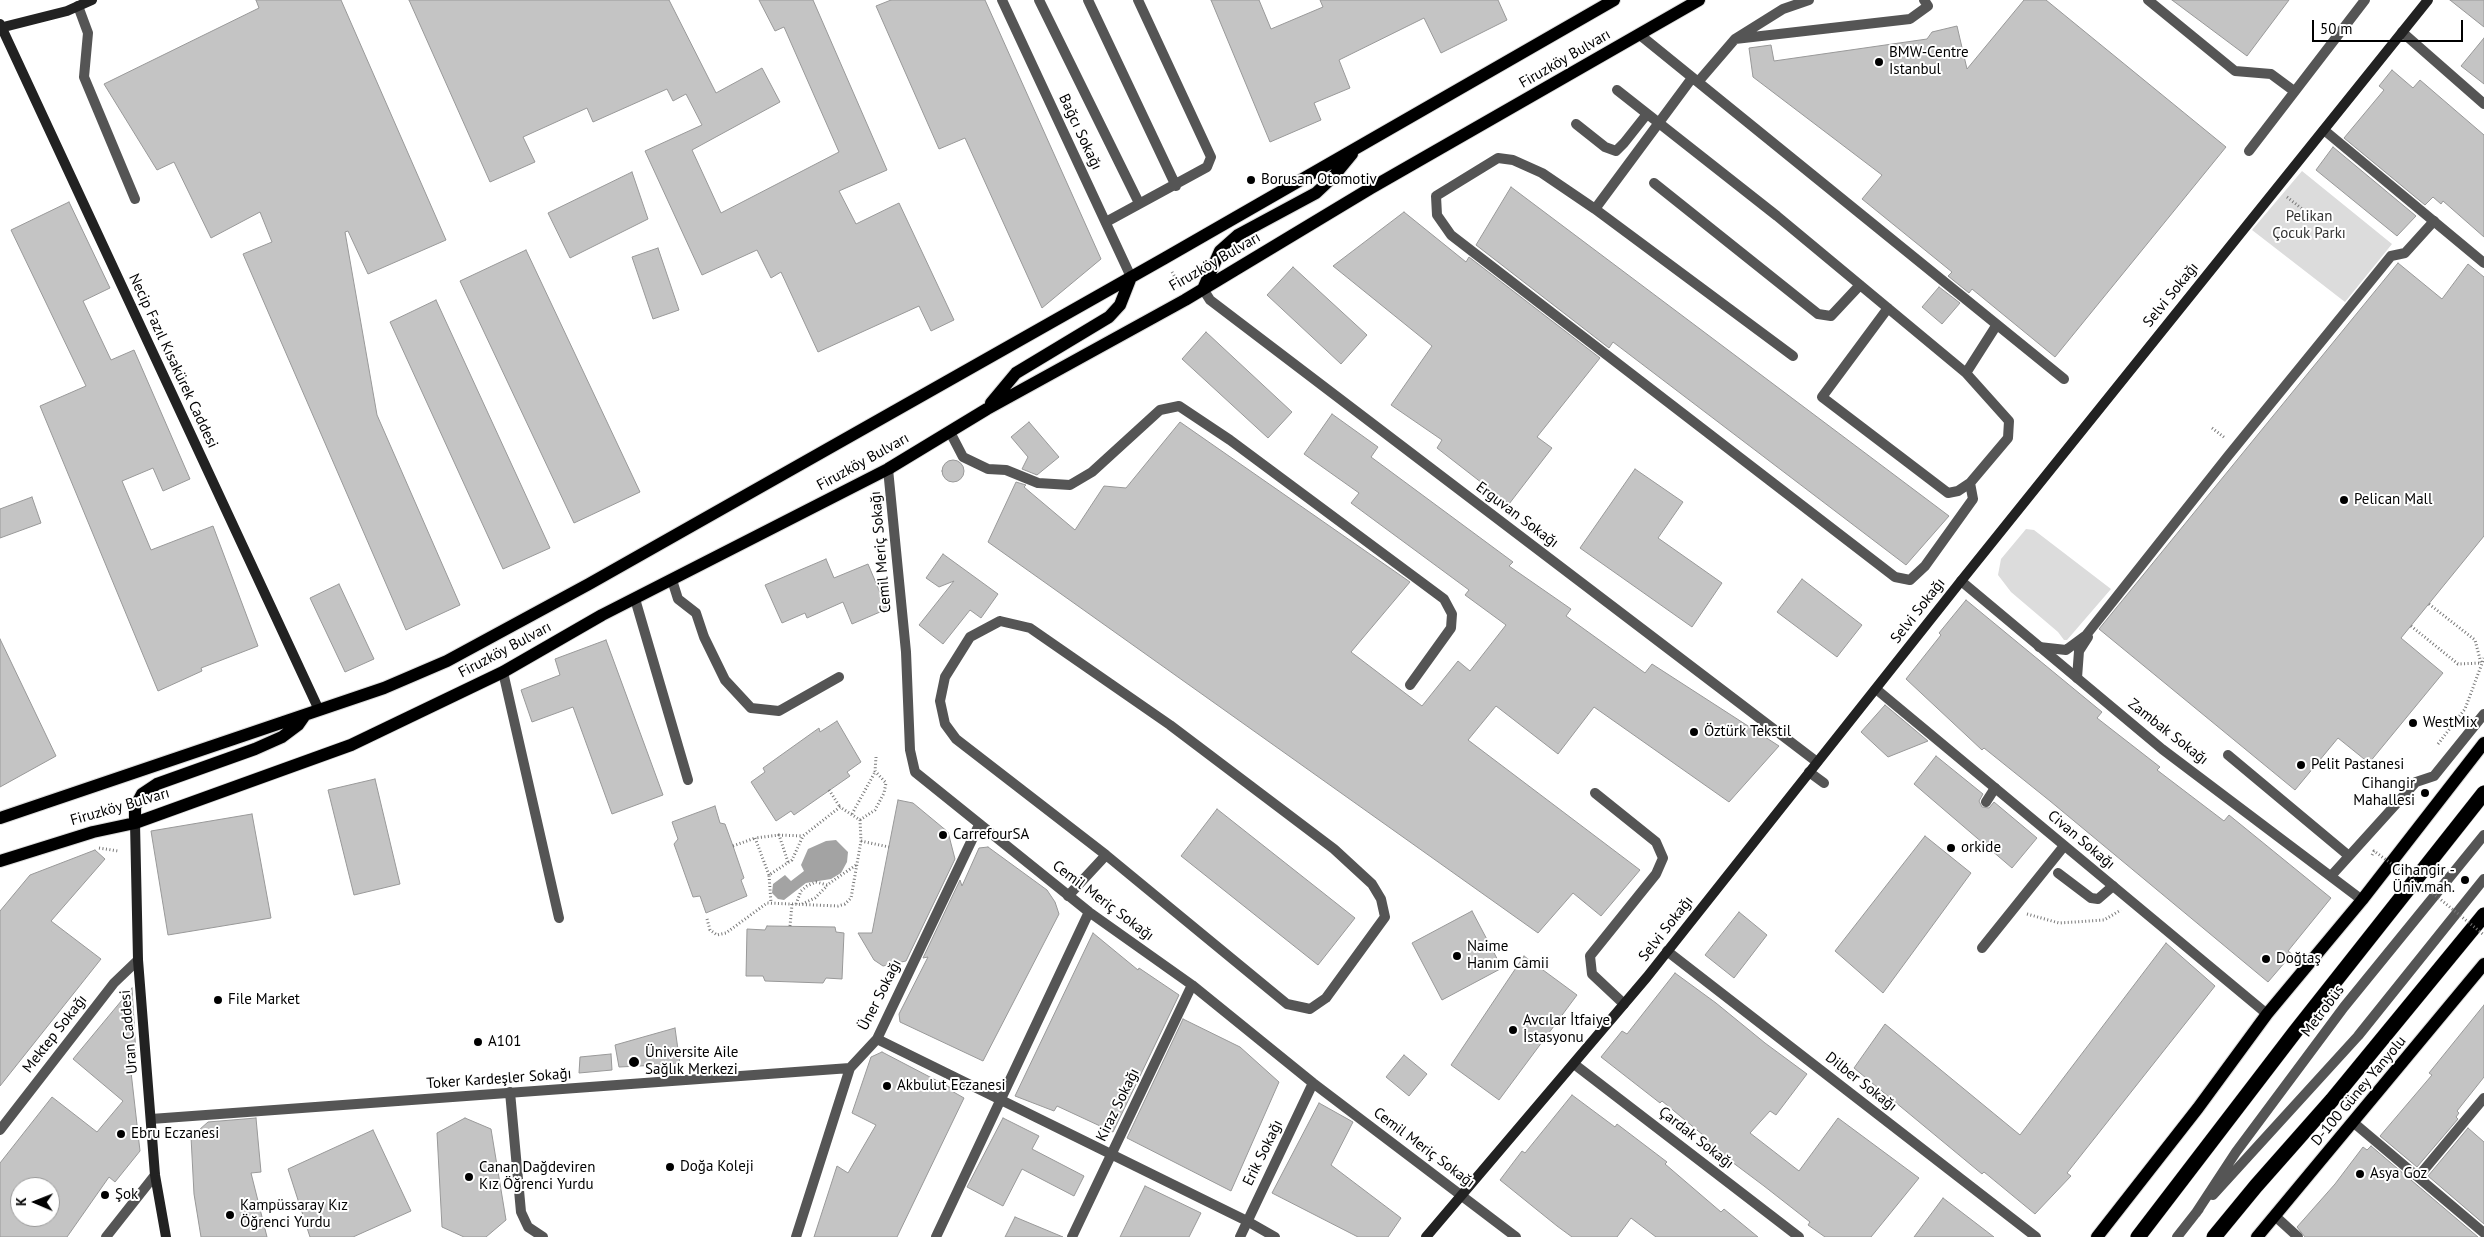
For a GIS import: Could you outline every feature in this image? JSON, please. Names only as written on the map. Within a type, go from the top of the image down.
[{"type":"highway","points":[[2138,1237],[2325,994],[2484,793]]},
{"type":"highway","points":[[2214,1237],[2332,1100],[2484,915]]},
{"type":"main road","name":"Firuzköy Bulvarı","points":[[0,818],[384,688],[446,661],[589,584],[1131,277],[1614,0]]},
{"type":"main road","name":"Firuzköy Bulvarı","points":[[0,861],[93,832],[135,823],[351,745],[503,672],[635,598],[888,469],[987,409],[1203,289],[1371,188],[1699,0]]},
{"type":"main road","points":[[1203,289],[1220,251],[1238,235],[1316,192],[1334,177],[1357,148]]},
{"type":"main road","points":[[987,409],[1016,373],[1110,317],[1120,305],[1131,277]]},
{"type":"main road","points":[[135,823],[134,807],[142,794],[157,784],[282,737],[298,725],[305,715]]},
{"type":"main road","points":[[2097,1237],[2198,1108],[2268,1014],[2362,900],[2484,743]]},
{"type":"main road","name":"D-100 Güney Yanyolu","points":[[2257,1237],[2354,1123],[2484,964]]},
{"type":"street","points":[[0,26],[67,11],[92,0]]},
{"type":"street","name":"Bağcı Sokağı","points":[[1002,0],[1131,277]]},
{"type":"street","points":[[1040,0],[1139,203]]},
{"type":"street","points":[[1088,0],[1176,186]]},
{"type":"street","points":[[1106,222],[1207,168],[1211,157],[1138,0]]},
{"type":"street","points":[[1595,209],[1658,124],[1695,80],[1735,39],[1783,9],[1809,0]]},
{"type":"street","points":[[1735,39],[1910,19],[1928,6],[1924,0]]},
{"type":"street","points":[[2148,0],[2235,71],[2272,74],[2294,91]]},
{"type":"street","name":"Selvi Sokağı","points":[[1426,1237],[1574,1064],[1667,951],[1961,581],[2428,0]]},
{"type":"street","points":[[2249,151],[2361,1]]},
{"type":"street","points":[[78,6],[88,33],[84,77],[135,199]]},
{"type":"street","name":"Necip Fazıl Kısakürek Caddesi","points":[[0,26],[320,710]]},
{"type":"street","points":[[2402,32],[2484,104]]},
{"type":"street","points":[[1640,35],[1996,326],[2064,378]]},
{"type":"street","points":[[1617,90],[1777,216],[1888,308],[1966,373],[2009,421],[2008,438],[1970,483],[1958,491],[1948,493],[1822,397],[1888,308]]},
{"type":"street","points":[[1576,124],[1605,147],[1616,151],[1647,114]]},
{"type":"street","points":[[2324,130],[2484,263]]},
{"type":"street","points":[[1793,356],[1595,209],[1542,173],[1513,160],[1498,158],[1436,196],[1436,216],[1451,235],[1895,576],[1910,580],[1925,566],[1973,499],[1970,483]]},
{"type":"street","points":[[1654,183],[1818,314],[1831,316],[1860,285]]},
{"type":"street","points":[[2077,678],[2080,652],[2086,637],[2228,456],[2391,256],[2405,253],[2434,221]]},
{"type":"street","name":"Erguvan Sokağı","points":[[1203,289],[1216,304],[1817,762]]},
{"type":"street","points":[[1966,373],[1996,326]]},
{"type":"street","points":[[950,432],[963,457],[988,469],[1006,470],[1038,483],[1070,485],[1092,472],[1160,410],[1179,406],[1230,440],[1444,599],[1452,614],[1451,628],[1410,684]]},
{"type":"street","name":"Cemil Meriç Sokağı","points":[[888,469],[906,652],[910,750],[915,772],[1068,896],[1192,985],[1313,1083],[1516,1237]]},
{"type":"street","points":[[2039,647],[2066,650],[2086,637],[2160,546]]},
{"type":"street","points":[[672,580],[678,598],[696,612],[704,637],[725,680],[751,708],[779,711],[839,677]]},
{"type":"street","name":"Zambak Sokağı","points":[[1961,581],[2162,748],[2362,900]]},
{"type":"street","points":[[635,598],[688,780]]},
{"type":"street","points":[[1000,621],[1030,628],[1170,725],[1334,849],[1372,884],[1381,899],[1385,917],[1326,998],[1310,1009],[1287,1004],[1106,855],[956,739],[945,724],[940,701],[945,677],[970,637],[1000,621]]},
{"type":"street","points":[[503,672],[559,918]]},
{"type":"street","name":"Civan Sokağı","points":[[1876,689],[2268,1014]]},
{"type":"street","points":[[2331,876],[2416,782],[2434,776],[2484,714]]},
{"type":"street","points":[[2228,754],[2349,856]]},
{"type":"street","points":[[1809,772],[1824,783]]},
{"type":"street","points":[[1986,802],[1996,788]]},
{"type":"street","points":[[1595,793],[1656,842],[1663,858],[1656,874],[1590,956],[1592,974],[1624,1004]]},
{"type":"street","name":"Uran Caddesi","points":[[135,823],[138,960],[155,1175],[166,1237]]},
{"type":"street","name":"Üner Sokağı","points":[[796,1237],[850,1068],[877,1039],[980,824]]},
{"type":"street","name":"Metrobüs","points":[[2196,1213],[2236,1152],[2344,1006],[2484,835]]},
{"type":"street","points":[[1982,948],[2064,846]]},
{"type":"street","points":[[1068,896],[1106,855]]},
{"type":"street","points":[[2058,873],[2091,898],[2098,900],[2113,886]]},
{"type":"street","name":"Metrobüs","points":[[2176,1237],[2358,1036],[2484,879]]},
{"type":"street","points":[[936,1237],[1089,912]]},
{"type":"street","name":"Dilber Sokağı","points":[[1667,951],[2036,1237]]},
{"type":"street","name":"Mektep Sokağı","points":[[0,1130],[114,983],[138,960]]},
{"type":"street","name":"Kiraz Sokağı","points":[[1072,1237],[1192,985]]},
{"type":"street","points":[[877,1039],[1247,1221],[1275,1237]]},
{"type":"street","name":"Çardak Sokağı","points":[[1574,1064],[1799,1237]]},
{"type":"street","name":"Toker Kardeşler Sokağı","points":[[150,1118],[850,1068]]},
{"type":"street","name":"Erik Sokağı","points":[[1240,1237],[1313,1083]]},
{"type":"street","points":[[510,1092],[521,1212],[528,1227],[543,1237]]},
{"type":"street","points":[[2418,1177],[2484,1098]]},
{"type":"street","points":[[2475,1109],[2484,1116]]},
{"type":"street","points":[[2354,1123],[2484,1233]]},
{"type":"street","points":[[106,1237],[155,1175]]},
{"type":"street","points":[[2275,1216],[2298,1237]]},
{"type":"path","points":[[2276,189],[2306,212]]},
{"type":"path","points":[[1172,271],[1178,284]]},
{"type":"path","points":[[2212,428],[2225,438]]},
{"type":"path","points":[[2429,604],[2475,640],[2481,663]]},
{"type":"path","points":[[2411,626],[2458,664],[2481,663]]},
{"type":"path","points":[[2432,751],[2466,708],[2484,658]]},
{"type":"path","points":[[852,814],[875,772],[876,757]]},
{"type":"path","points":[[860,820],[875,810],[884,793],[886,783],[883,777],[875,772]]},
{"type":"path","points":[[829,790],[840,807],[860,820]]},
{"type":"path","points":[[769,875],[788,862],[803,836],[840,807]]},
{"type":"path","points":[[707,920],[710,930],[717,935],[726,933],[771,903],[838,906],[845,904],[851,898],[861,841],[860,820]]},
{"type":"path","points":[[733,846],[755,838],[778,835],[803,836]]},
{"type":"path","points":[[778,835],[788,862]]},
{"type":"path","points":[[755,838],[769,875],[771,903]]},
{"type":"path","points":[[861,841],[889,847]]},
{"type":"path","points":[[98,848],[118,851]]},
{"type":"path","points":[[2372,855],[2374,851],[2440,899],[2484,936]]},
{"type":"path","points":[[802,905],[815,898],[827,886],[856,865]]},
{"type":"path","points":[[790,926],[794,904],[801,891],[806,886],[816,882],[827,886]]},
{"type":"path","points":[[2015,907],[2042,920],[2059,924],[2104,920],[2117,914],[2131,901]]},
{"type":"green space","name":"Pelikan Çocuk Parkı","points":[[2302,171],[2392,244],[2345,302],[2252,230]]},
{"type":"green space","points":[[2026,529],[2034,530],[2111,589],[2067,640],[2064,640],[2058,632],[2011,592],[1998,575],[2001,559]]},
{"type":"shaded area","points":[[836,840],[848,852],[847,862],[841,873],[831,879],[806,883],[784,900],[778,899],[772,893],[773,884],[785,875],[791,881],[804,871],[801,865],[808,849],[826,841]]},
{"type":"building","points":[[256,0],[341,0],[446,240],[368,274],[348,231],[345,232],[377,415],[460,605],[406,630],[243,254],[272,242],[260,212],[211,238],[174,162],[157,170],[104,84],[259,8]]},
{"type":"building","points":[[409,0],[669,0],[716,93],[762,68],[780,102],[692,150],[721,213],[839,152],[784,27],[775,31],[759,0],[813,0],[887,170],[839,191],[856,224],[899,203],[954,320],[931,331],[919,306],[818,352],[781,272],[771,278],[757,250],[702,275],[645,151],[702,125],[686,94],[673,101],[667,89],[593,122],[587,108],[523,137],[535,162],[490,182]]},
{"type":"building","points":[[891,0],[985,0],[1101,259],[1042,308],[965,138],[939,149],[876,6]]},
{"type":"building","points":[[1211,0],[1259,0],[1271,29],[1323,7],[1320,0],[1498,0],[1507,20],[1441,53],[1424,18],[1339,60],[1350,88],[1314,103],[1321,120],[1270,142]]},
{"type":"building","points":[[2024,0],[2046,0],[2226,147],[2055,357],[1972,289],[1969,293],[1948,276],[1952,272],[1862,199],[1882,175],[1753,77],[1749,48],[1771,45],[1774,61],[1927,39],[1932,32],[1957,26],[1967,69]]},
{"type":"building","points":[[2172,0],[2289,0],[2247,56]]},
{"type":"building","points":[[2450,0],[2484,0],[2484,27]]},
{"type":"building","points":[[2484,38],[2484,84],[2461,66]]},
{"type":"building","points":[[2392,70],[2413,88],[2420,80],[2484,135],[2484,237],[2443,201],[2441,204],[2433,197],[2425,205],[2344,138],[2384,90],[2379,86]]},
{"type":"building","points":[[2333,147],[2416,216],[2397,236],[2316,170]]},
{"type":"building","points":[[632,172],[648,219],[570,258],[548,213]]},
{"type":"building","points":[[1511,187],[1949,516],[1906,565],[1613,342],[1609,348],[1476,245]]},
{"type":"building","points":[[69,202],[110,288],[83,301],[111,360],[134,350],[190,479],[163,491],[153,468],[122,481],[151,550],[213,526],[258,646],[201,668],[202,671],[158,691],[40,406],[86,386],[11,230]]},
{"type":"building","points":[[1404,212],[1466,262],[1469,257],[1600,358],[1537,437],[1552,448],[1509,504],[1437,448],[1442,440],[1391,405],[1432,346],[1333,266]]},
{"type":"building","points":[[658,248],[679,310],[653,319],[632,257]]},
{"type":"building","points":[[526,250],[640,492],[574,523],[460,281]]},
{"type":"building","name":"Pelican Mall","points":[[2398,263],[2442,299],[2468,264],[2484,277],[2484,536],[2401,638],[2443,673],[2369,763],[2338,738],[2295,790],[2099,629]]},
{"type":"building","points":[[1293,267],[1367,335],[1341,364],[1267,295]]},
{"type":"building","points":[[1939,287],[1960,303],[1942,324],[1922,307]]},
{"type":"building","points":[[436,300],[550,548],[503,569],[390,322]]},
{"type":"building","points":[[1206,332],[1292,412],[1268,438],[1182,359]]},
{"type":"building","points":[[1332,414],[1378,447],[1371,457],[1513,562],[1509,566],[1571,609],[1566,616],[1645,673],[1652,664],[1779,746],[1729,802],[1594,707],[1558,754],[1496,706],[1468,740],[1640,870],[1601,916],[1573,893],[1538,933],[988,542],[1016,482],[1026,485],[1024,487],[1075,530],[1104,486],[1126,488],[1180,422],[1410,582],[1351,652],[1422,706],[1458,661],[1470,671],[1506,625],[1465,595],[1469,590],[1351,503],[1359,493],[1304,454]]},
{"type":"building","points":[[1029,422],[1059,457],[1037,475],[1022,469],[1028,457],[1011,437]]},
{"type":"building","points":[[953,460],[961,463],[964,471],[961,479],[953,482],[945,479],[942,471],[945,463]]},
{"type":"building","points":[[1635,469],[1683,502],[1658,538],[1722,583],[1692,627],[1580,548]]},
{"type":"building","points":[[32,497],[41,523],[0,538],[0,509]]},
{"type":"building","points":[[943,554],[998,594],[981,618],[970,610],[943,644],[919,625],[954,581],[939,587],[926,578]]},
{"type":"building","points":[[826,559],[834,578],[868,564],[887,609],[852,624],[843,602],[807,618],[805,613],[782,623],[765,585]]},
{"type":"building","points":[[1802,579],[1862,625],[1837,657],[1777,612]]},
{"type":"building","points":[[339,584],[374,659],[345,672],[310,598]]},
{"type":"building","points":[[1966,600],[2102,712],[2097,718],[2160,767],[2157,770],[2224,821],[2229,815],[2331,898],[2288,951],[2292,954],[2268,982],[2050,801],[1984,748],[1982,750],[1906,679],[1941,635],[1939,633]]},
{"type":"building","points":[[0,639],[56,756],[0,787]]},
{"type":"building","points":[[606,640],[663,795],[612,814],[573,707],[532,722],[521,690],[560,675],[555,659]]},
{"type":"building","points":[[1885,705],[1928,741],[1888,757],[1861,732]]},
{"type":"building","points":[[837,721],[861,762],[847,772],[850,776],[794,815],[791,811],[776,821],[751,782],[765,772],[763,768],[819,728],[820,732]]},
{"type":"building","points":[[1936,756],[1983,794],[1979,801],[1982,807],[1989,808],[1994,802],[2037,838],[2012,868],[1914,784]]},
{"type":"building","points":[[375,779],[400,884],[354,895],[328,790]]},
{"type":"building","points":[[898,800],[913,803],[948,832],[955,859],[906,961],[883,966],[874,960],[858,933],[872,933]]},
{"type":"building","points":[[715,806],[720,823],[725,824],[733,846],[744,878],[741,880],[747,896],[706,913],[700,896],[693,897],[674,844],[678,839],[672,822]]},
{"type":"building","points":[[1217,809],[1355,918],[1318,965],[1181,856]]},
{"type":"building","points":[[252,814],[271,918],[168,935],[151,831]]},
{"type":"building","points":[[1925,836],[1971,873],[1883,993],[1835,951]]},
{"type":"building","points":[[988,847],[1047,890],[1055,902],[1059,914],[983,1061],[900,1022],[899,1014],[928,957],[923,958],[960,880],[962,886],[979,848]]},
{"type":"building","points":[[95,850],[105,859],[51,921],[101,959],[0,1086],[0,911],[30,875]]},
{"type":"building","name":"Naime Hanım Camii","points":[[1472,911],[1502,968],[1442,1000],[1412,943]]},
{"type":"building","points":[[1739,912],[1767,935],[1734,978],[1705,955]]},
{"type":"building","points":[[767,926],[835,927],[836,932],[844,933],[842,979],[826,978],[823,983],[765,981],[763,976],[746,976],[747,929],[765,930]]},
{"type":"building","points":[[1093,933],[1138,970],[1139,968],[1179,995],[1113,1132],[1057,1106],[1054,1111],[1015,1096]]},
{"type":"building","points":[[2166,943],[2215,986],[2067,1173],[2071,1176],[2035,1214],[1984,1172],[1982,1174],[1854,1068],[1885,1024],[2020,1135]]},
{"type":"building","name":"Avcılar İtfaiye İstasyonu","points":[[1524,956],[1577,995],[1499,1100],[1451,1065]]},
{"type":"building","points":[[1675,973],[1807,1074],[1776,1115],[1770,1111],[1750,1133],[1799,1171],[1838,1118],[1919,1178],[1871,1237],[1825,1237],[1808,1225],[1810,1222],[1700,1138],[1703,1135],[1662,1101],[1660,1103],[1601,1057],[1622,1031],[1627,1034]]},
{"type":"building","points":[[132,988],[136,1055],[130,1063],[140,1151],[115,1182],[109,1177],[67,1237],[0,1237],[0,1163],[52,1097],[97,1132],[123,1101],[73,1059]]},
{"type":"building","points":[[2484,1005],[2484,1077],[2457,1111],[2459,1113],[2456,1117],[2458,1119],[2417,1167],[2380,1136],[2432,1075],[2429,1073]]},
{"type":"building","points":[[1183,1019],[1240,1047],[1279,1082],[1231,1191],[1127,1138]]},
{"type":"building","points":[[675,1028],[680,1064],[619,1067],[615,1045]]},
{"type":"building","points":[[882,1052],[951,1088],[950,1090],[964,1098],[897,1237],[814,1237],[837,1166],[848,1173],[876,1125],[852,1113],[871,1057]]},
{"type":"building","points":[[611,1054],[612,1070],[579,1073],[580,1057]]},
{"type":"building","points":[[1404,1055],[1427,1074],[1409,1096],[1386,1077]]},
{"type":"building","points":[[1572,1095],[1615,1127],[1617,1124],[1667,1162],[1665,1164],[1721,1212],[1724,1209],[1758,1237],[1656,1237],[1631,1218],[1617,1237],[1572,1237],[1557,1226],[1500,1180],[1522,1151],[1525,1153]]},
{"type":"building","points":[[1319,1103],[1353,1122],[1331,1165],[1401,1218],[1388,1237],[1358,1237],[1272,1193]]},
{"type":"building","points":[[256,1118],[261,1172],[251,1173],[267,1237],[201,1237],[194,1194],[191,1137],[208,1122]]},
{"type":"building","name":"Canan Dağdeviren Kız Öğrenci Yurdu","points":[[465,1118],[491,1129],[506,1220],[486,1237],[464,1237],[442,1227],[437,1133]]},
{"type":"building","points":[[1003,1118],[1039,1136],[1032,1149],[1084,1176],[1074,1196],[1022,1169],[1003,1206],[967,1187]]},
{"type":"building","points":[[2468,1128],[2484,1142],[2484,1224],[2428,1176]]},
{"type":"building","points":[[373,1130],[411,1211],[353,1237],[310,1237],[288,1169]]},
{"type":"building","points":[[2371,1146],[2478,1237],[2305,1237],[2297,1227],[2335,1184],[2363,1147],[2367,1150]]},
{"type":"building","points":[[1145,1186],[1201,1213],[1189,1237],[1120,1237]]},
{"type":"building","points":[[1943,1198],[1994,1237],[1914,1237]]},
{"type":"building","points":[[1015,1217],[1063,1237],[1005,1237]]},
{"type":"place","name":"BMW-Centre Istanbul","points":[[1879,62]]},
{"type":"place","name":"Borusan Otomotiv","points":[[1251,180]]},
{"type":"place","name":"Pelican Mall","points":[[2344,500]]},
{"type":"place","name":"WestMix","points":[[2413,723]]},
{"type":"place","name":"Öztürk Tekstil","points":[[1694,732]]},
{"type":"place","name":"Pelit Pastanesi","points":[[2301,765]]},
{"type":"place","name":"Cihangir Mahallesi","points":[[2425,793]]},
{"type":"place","name":"CarrefourSA","points":[[943,835]]},
{"type":"place","name":"orkide","points":[[1951,848]]},
{"type":"place","name":"Cihangir - Üniv.mah.","points":[[2465,880]]},
{"type":"place","name":"Naime Hanım Camii","points":[[1457,956]]},
{"type":"place","name":"Doğtaş","points":[[2266,959]]},
{"type":"place","name":"File Market","points":[[218,1000]]},
{"type":"place","name":"Avcılar İtfaiye İstasyonu","points":[[1513,1030]]},
{"type":"place","name":"A101","points":[[478,1042]]},
{"type":"place","name":"Üniversite Aile Sağlık Merkezi","points":[[634,1062]]},
{"type":"place","name":"Akbulut Eczanesi","points":[[887,1086]]},
{"type":"place","name":"Ebru Eczanesi","points":[[121,1134]]},
{"type":"place","name":"Doğa Koleji","points":[[670,1167]]},
{"type":"place","name":"Asya Goz","points":[[2360,1174]]},
{"type":"place","name":"Canan Dağdeviren Kız Öğrenci Yurdu","points":[[469,1177]]},
{"type":"place","name":"Şok","points":[[105,1195]]},
{"type":"place","name":"Kampüssaray Kız Öğrenci Yurdu","points":[[230,1215]]}]
